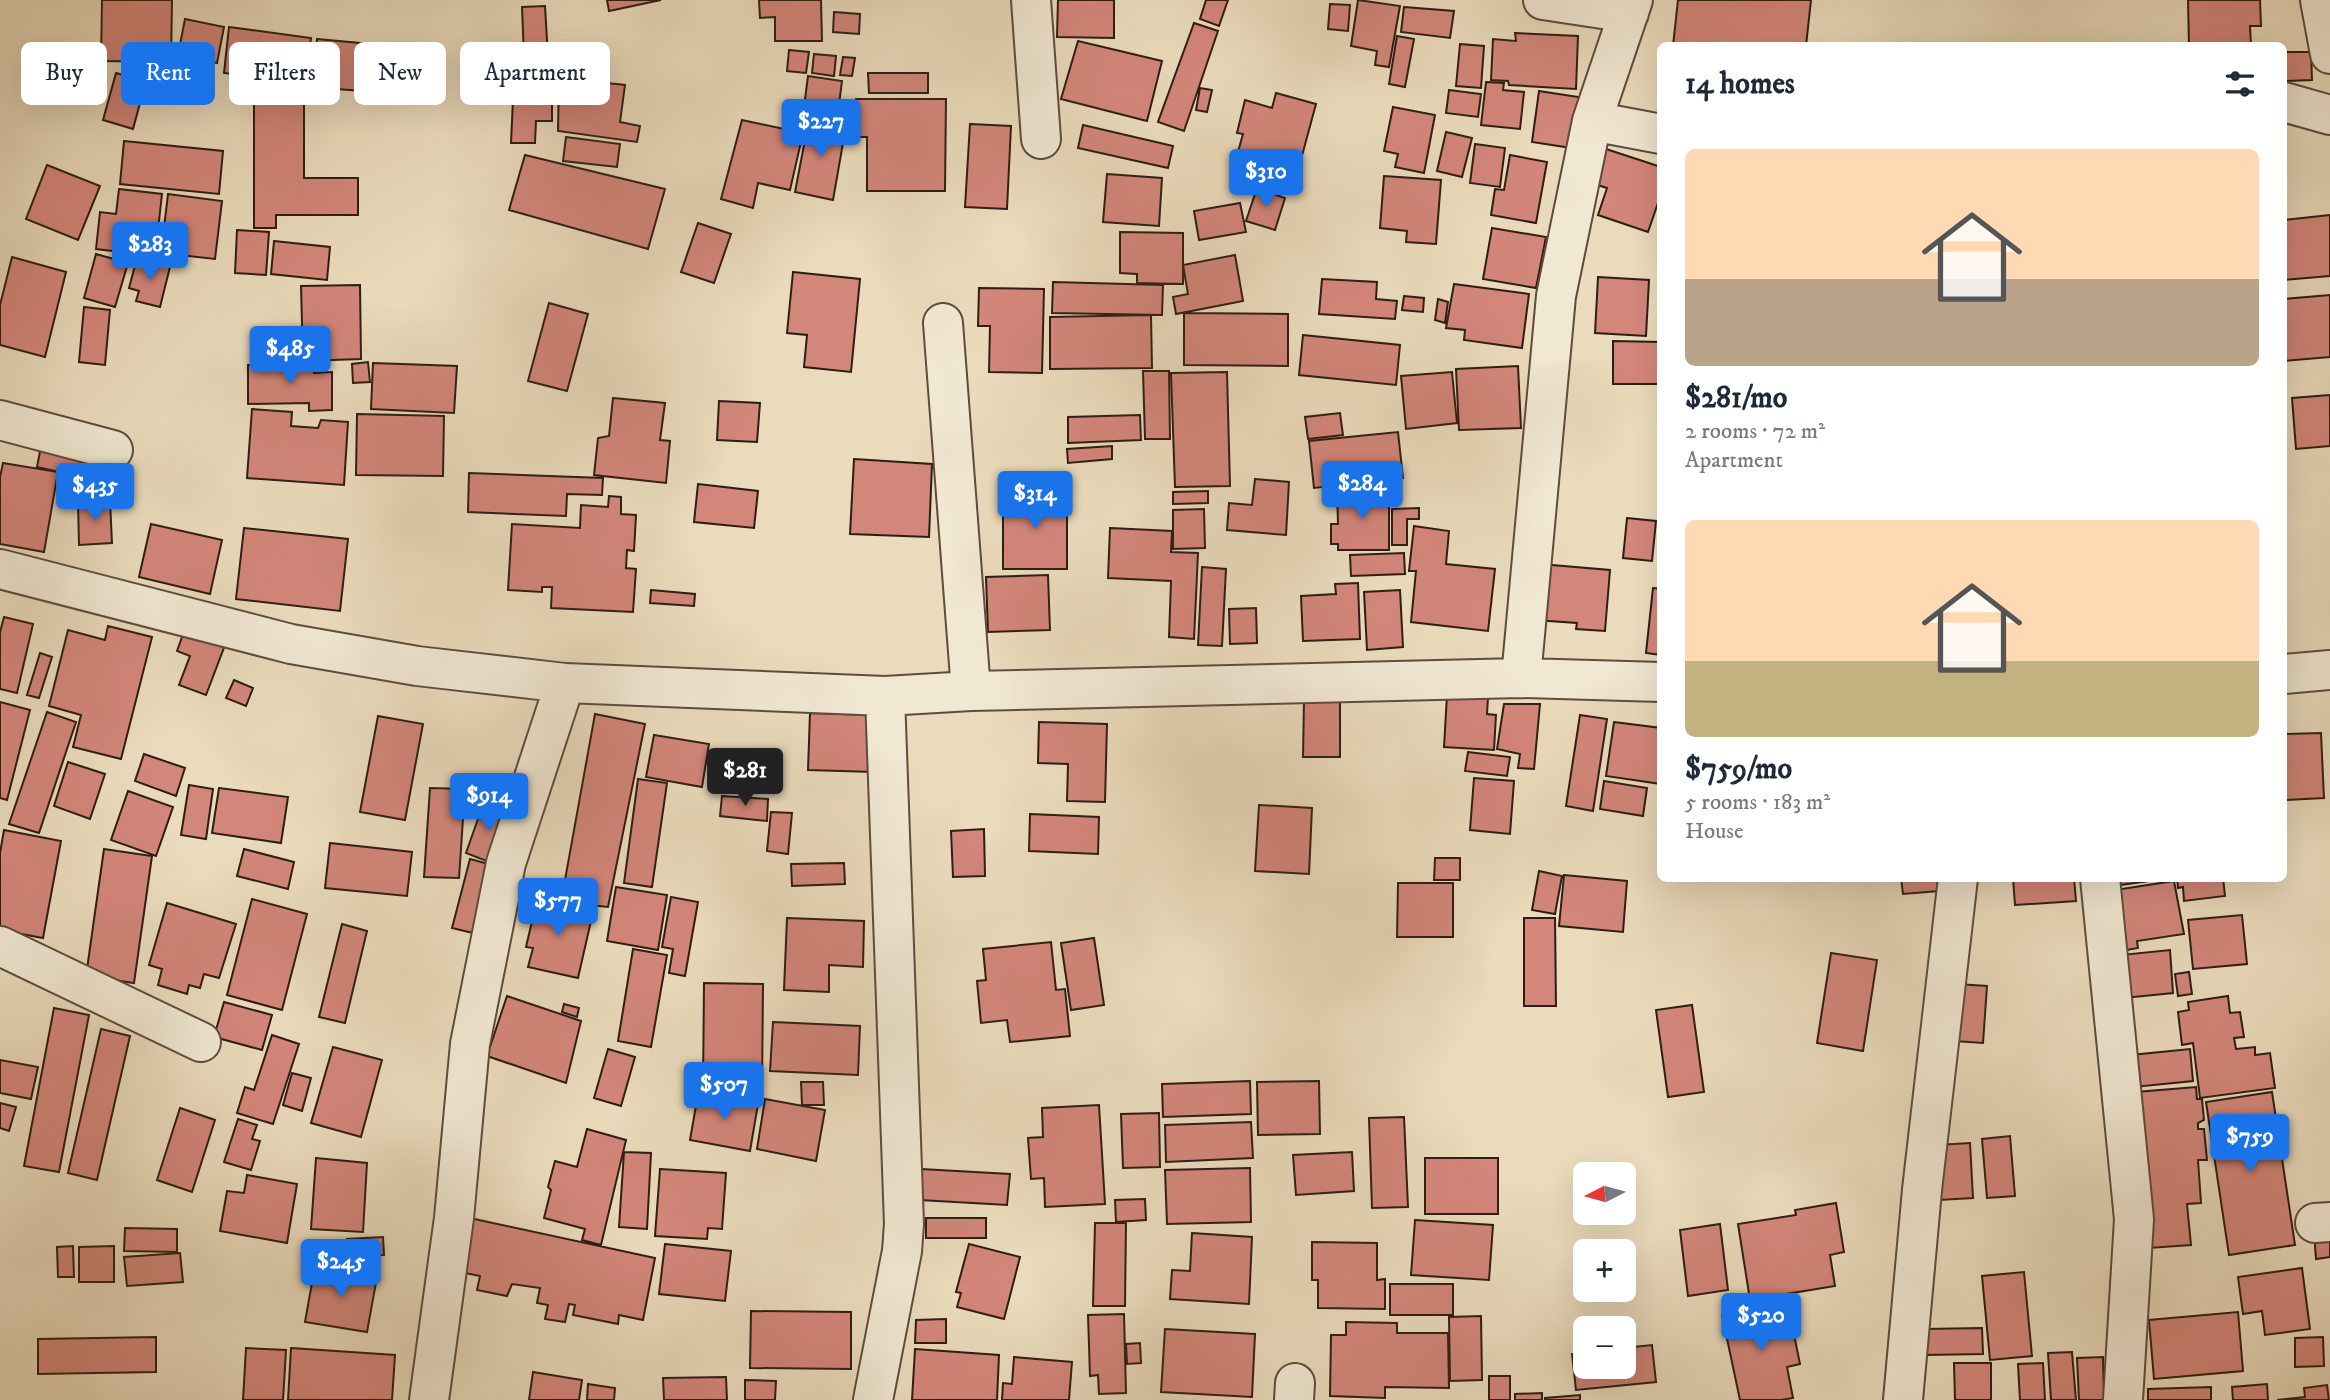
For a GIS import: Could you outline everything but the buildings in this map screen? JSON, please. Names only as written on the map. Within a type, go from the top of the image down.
[{"type":"street","points":[[1031,0],[1041,139]]},
{"type":"street","points":[[1521,678],[1556,296],[1592,121],[1631,6],[1543,0]]},
{"type":"street","points":[[2320,0],[2330,54]]},
{"type":"street","points":[[2287,103],[2330,116]]},
{"type":"street","points":[[1592,121],[1657,133]]},
{"type":"street","points":[[943,323],[971,691]]},
{"type":"street","points":[[0,420],[113,450]]},
{"type":"street","points":[[0,569],[292,644],[417,666],[565,683],[885,696],[971,691],[1521,678],[1657,682]]},
{"type":"street","points":[[2287,674],[2330,670]]},
{"type":"street","points":[[429,1400],[454,1218],[470,1044],[506,863],[565,683]]},
{"type":"street","points":[[873,1400],[902,1251],[904,1224],[885,696]]},
{"type":"street","points":[[1903,1400],[1922,1190],[1958,882]]},
{"type":"street","points":[[2100,882],[2134,1219],[2123,1400]]},
{"type":"street","points":[[0,946],[201,1042]]}]
